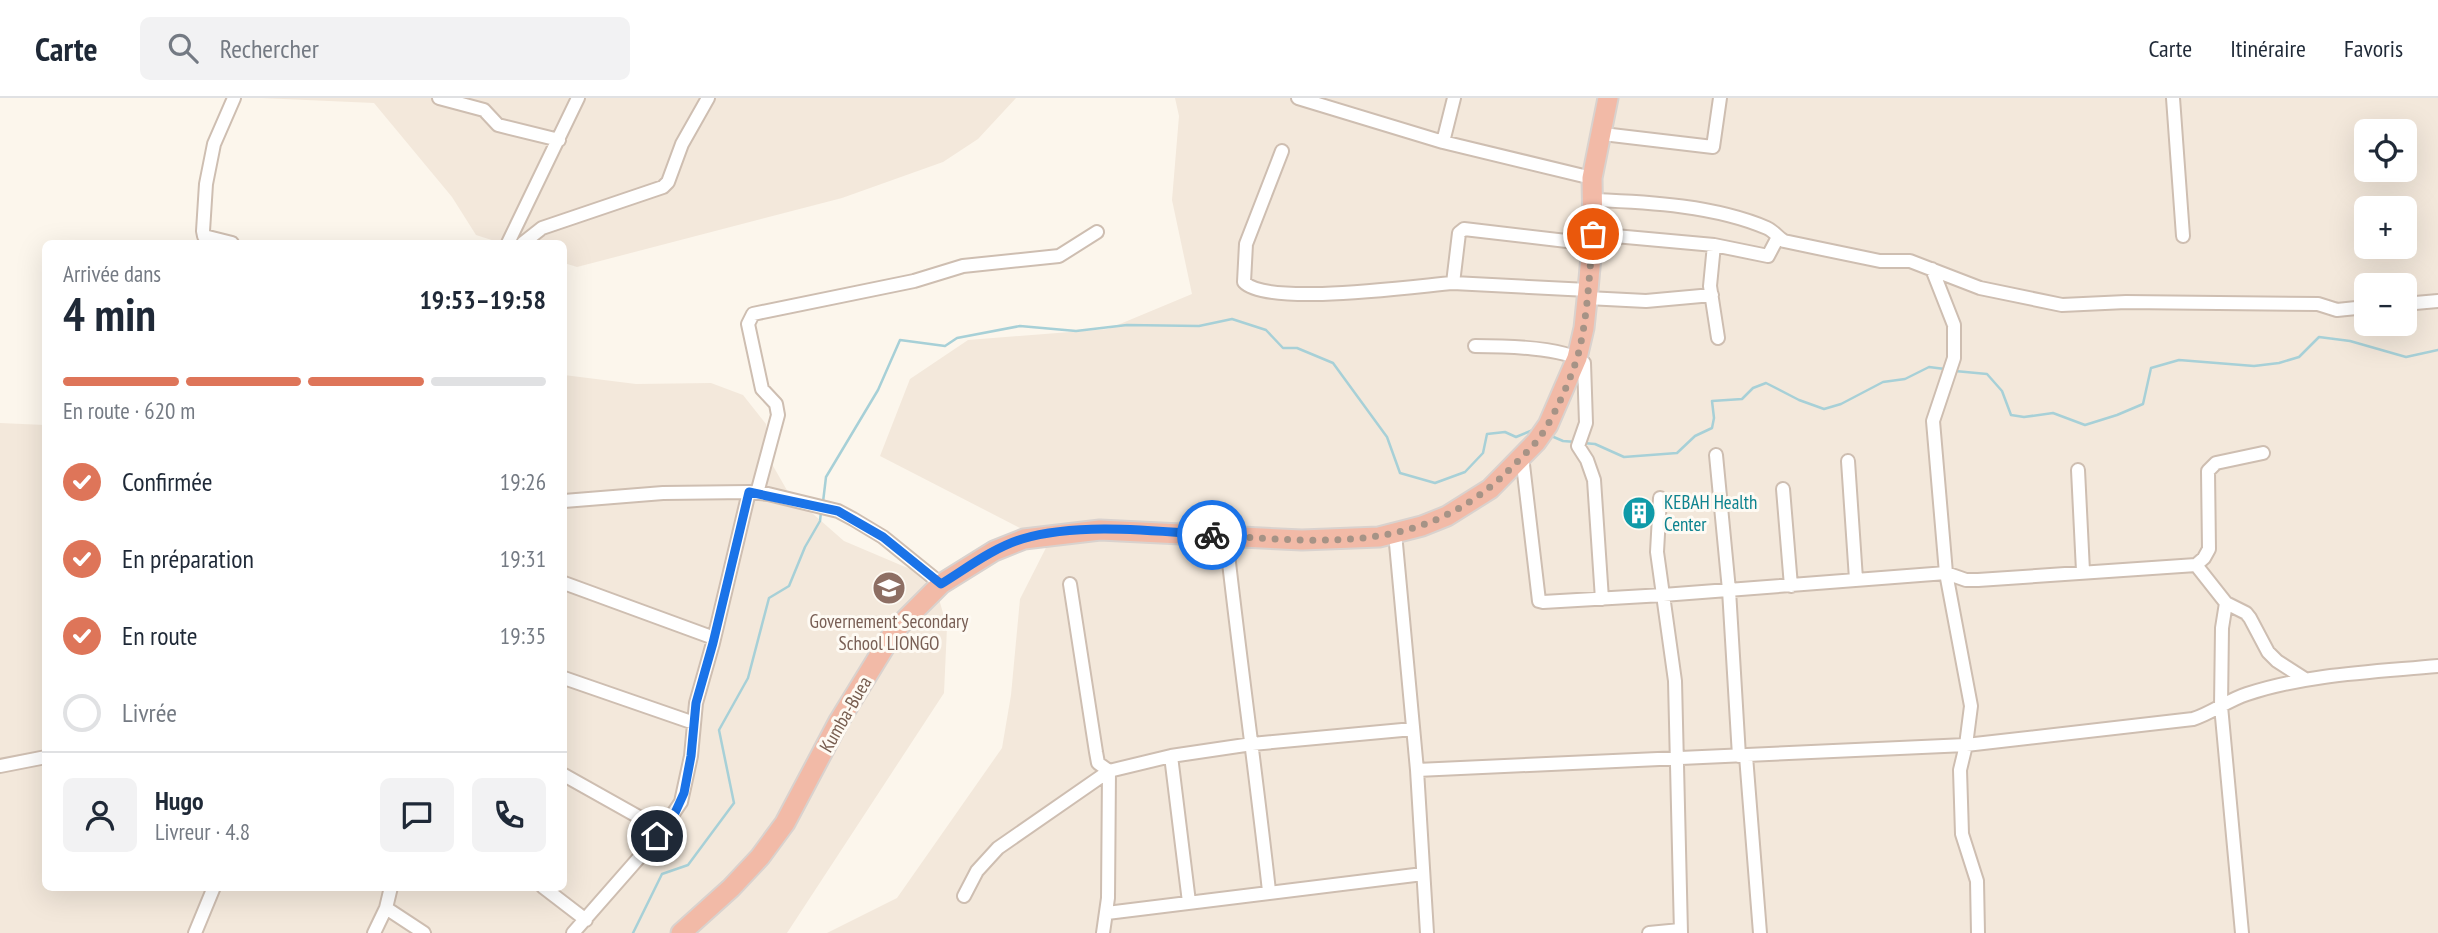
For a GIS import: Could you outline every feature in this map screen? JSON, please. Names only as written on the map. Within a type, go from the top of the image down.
[{"type":"highway","name":"Kumba-Buea","points":[[681,933],[731,888],[760,857],[785,823],[839,721],[895,630],[941,584],[994,551],[1024,538],[1118,530],[1312,540],[1371,538],[1422,526],[1456,512],[1490,489],[1536,442],[1548,425],[1577,358],[1588,294],[1594,200],[1592,177],[1603,134],[1608,98]]},
{"type":"street","points":[[220,240],[204,236],[202,231],[206,184],[214,145],[234,98]]},
{"type":"street","points":[[439,98],[484,110],[498,125],[559,140]]},
{"type":"street","points":[[509,240],[578,98]]},
{"type":"street","points":[[527,240],[542,228],[663,187],[668,182],[682,144],[708,98]]},
{"type":"street","points":[[1298,98],[1443,142],[1592,177]]},
{"type":"street","points":[[1443,142],[1454,98]]},
{"type":"street","points":[[1603,134],[1713,147],[1720,98]]},
{"type":"street","points":[[2173,98],[2183,236]]},
{"type":"street","points":[[1282,151],[1246,244],[1244,282],[1249,288],[1317,295],[1453,283],[1588,294],[1646,302],[1712,295]]},
{"type":"street","points":[[1594,200],[1656,204],[1736,216],[1771,229],[1778,237],[1872,260],[1910,261],[1980,288],[2062,305],[2126,302],[2319,304],[2337,310],[2354,308]]},
{"type":"street","points":[[1453,283],[1461,229],[1714,245],[1768,256],[1778,237]]},
{"type":"street","points":[[573,933],[674,815],[684,793],[696,703],[753,492],[778,415],[776,404],[762,389],[748,324],[753,314],[906,283],[964,266],[1059,257],[1097,232]]},
{"type":"street","points":[[1714,245],[1710,286],[1718,338]]},
{"type":"street","points":[[1932,269],[1952,318],[1955,345],[1950,375],[1933,421],[1947,573],[1971,706],[1960,770],[1962,834],[1977,881],[1979,933]]},
{"type":"street","points":[[2417,303],[2438,301]]},
{"type":"street","points":[[1475,346],[1512,346],[1577,358],[1584,363],[1586,423],[1578,446],[1587,460],[1594,480],[1602,599]]},
{"type":"street","points":[[1522,456],[1539,601],[1663,595],[1947,573],[1966,580],[2196,565],[2209,549],[2208,471],[2216,463],[2263,453]]},
{"type":"street","points":[[1716,455],[1759,933]]},
{"type":"street","points":[[1848,461],[1856,579]]},
{"type":"street","points":[[2078,470],[2083,571]]},
{"type":"street","points":[[1783,489],[1791,586]]},
{"type":"street","points":[[567,501],[663,493],[753,492],[838,511],[883,537],[941,584]]},
{"type":"street","points":[[1649,933],[1681,931],[1675,681],[1657,552],[1660,498]]},
{"type":"street","points":[[1395,533],[1418,770],[1427,933]]},
{"type":"street","points":[[1226,536],[1269,891]]},
{"type":"street","points":[[2196,565],[2226,603],[2246,613],[2267,652],[2305,679]]},
{"type":"street","points":[[567,584],[714,638]]},
{"type":"street","points":[[1070,584],[1098,763],[1109,771]]},
{"type":"street","points":[[2226,603],[2222,628],[2221,706],[2242,933]]},
{"type":"street","points":[[1418,770],[1966,745],[2193,719],[2206,715],[2244,694],[2305,679],[2438,666]]},
{"type":"street","points":[[567,679],[694,723]]},
{"type":"street","points":[[964,896],[977,871],[998,848],[1109,771],[1171,756],[1252,744],[1413,729]]},
{"type":"street","points":[[1171,756],[1189,902]]},
{"type":"street","points":[[0,766],[42,758]]},
{"type":"street","points":[[1103,933],[1107,913],[1109,771]]},
{"type":"street","points":[[567,777],[662,830]]},
{"type":"street","points":[[1107,913],[1423,874]]},
{"type":"street","points":[[195,933],[212,891]]},
{"type":"street","points":[[374,933],[386,908],[390,891]]},
{"type":"street","points":[[548,891],[586,920]]},
{"type":"street","points":[[386,908],[424,933]]},
{"type":"shaded area","points":[[261,98],[1016,98],[978,139],[943,162],[842,198],[577,267],[567,264],[567,240],[492,240],[476,235],[452,197],[374,103]]},
{"type":"shaded area","points":[[1175,98],[2438,98],[2438,933],[827,933],[897,898],[1002,748],[1011,695],[1020,599],[1056,528],[1020,528],[880,456],[910,379],[968,340],[1108,329],[1192,294],[1172,200],[1179,116]]},
{"type":"shaded area","points":[[567,375],[636,384],[711,383],[743,395],[766,424],[769,459],[788,492],[844,541],[910,569],[937,592],[947,627],[944,693],[787,933],[0,933],[0,423],[42,425],[42,891],[567,891]]},
{"type":"waterway","points":[[823,502],[826,477],[878,390],[900,340],[945,346],[957,338],[1020,326],[1076,331],[1127,325],[1199,326],[1232,319],[1266,330],[1283,348],[1297,348],[1333,363],[1387,437],[1400,473],[1435,483],[1465,472],[1483,453],[1487,434],[1505,432],[1516,437],[1533,430]]},
{"type":"waterway","points":[[1955,371],[1987,374],[2002,391],[2011,415],[2024,417],[2053,413],[2085,425],[2143,404],[2151,368],[2179,360],[2254,366],[2279,363],[2299,357],[2319,337],[2350,341],[2406,357],[2438,350]]},
{"type":"waterway","points":[[1583,443],[1595,444],[1624,457],[1677,453],[1695,436],[1712,428],[1712,401],[1742,399],[1753,388],[1766,383],[1824,409],[1841,404],[1883,382],[1905,379],[1929,367],[1945,369]]},
{"type":"waterway","points":[[1549,435],[1563,441],[1576,442]]},
{"type":"waterway","points":[[633,933],[662,874],[688,865],[734,803],[719,730],[748,678],[769,598],[789,586],[805,547],[820,521],[821,512]]},
{"type":"way so far","points":[[1212,535],[1303,540],[1379,537],[1422,526],[1447,516],[1490,489],[1536,442],[1548,425],[1574,367],[1584,328],[1593,234]]},
{"type":"place","name":"KEBAH Health Center","points":[[1639,513]]},
{"type":"place","name":"Governement Secondary School LIONGO","points":[[889,588]]},
{"type":"route","points":[[657,836],[674,815],[684,793],[691,756],[694,711],[749,492],[838,511],[883,537],[941,584],[994,551],[1024,538],[1100,530],[1212,535]]}]
